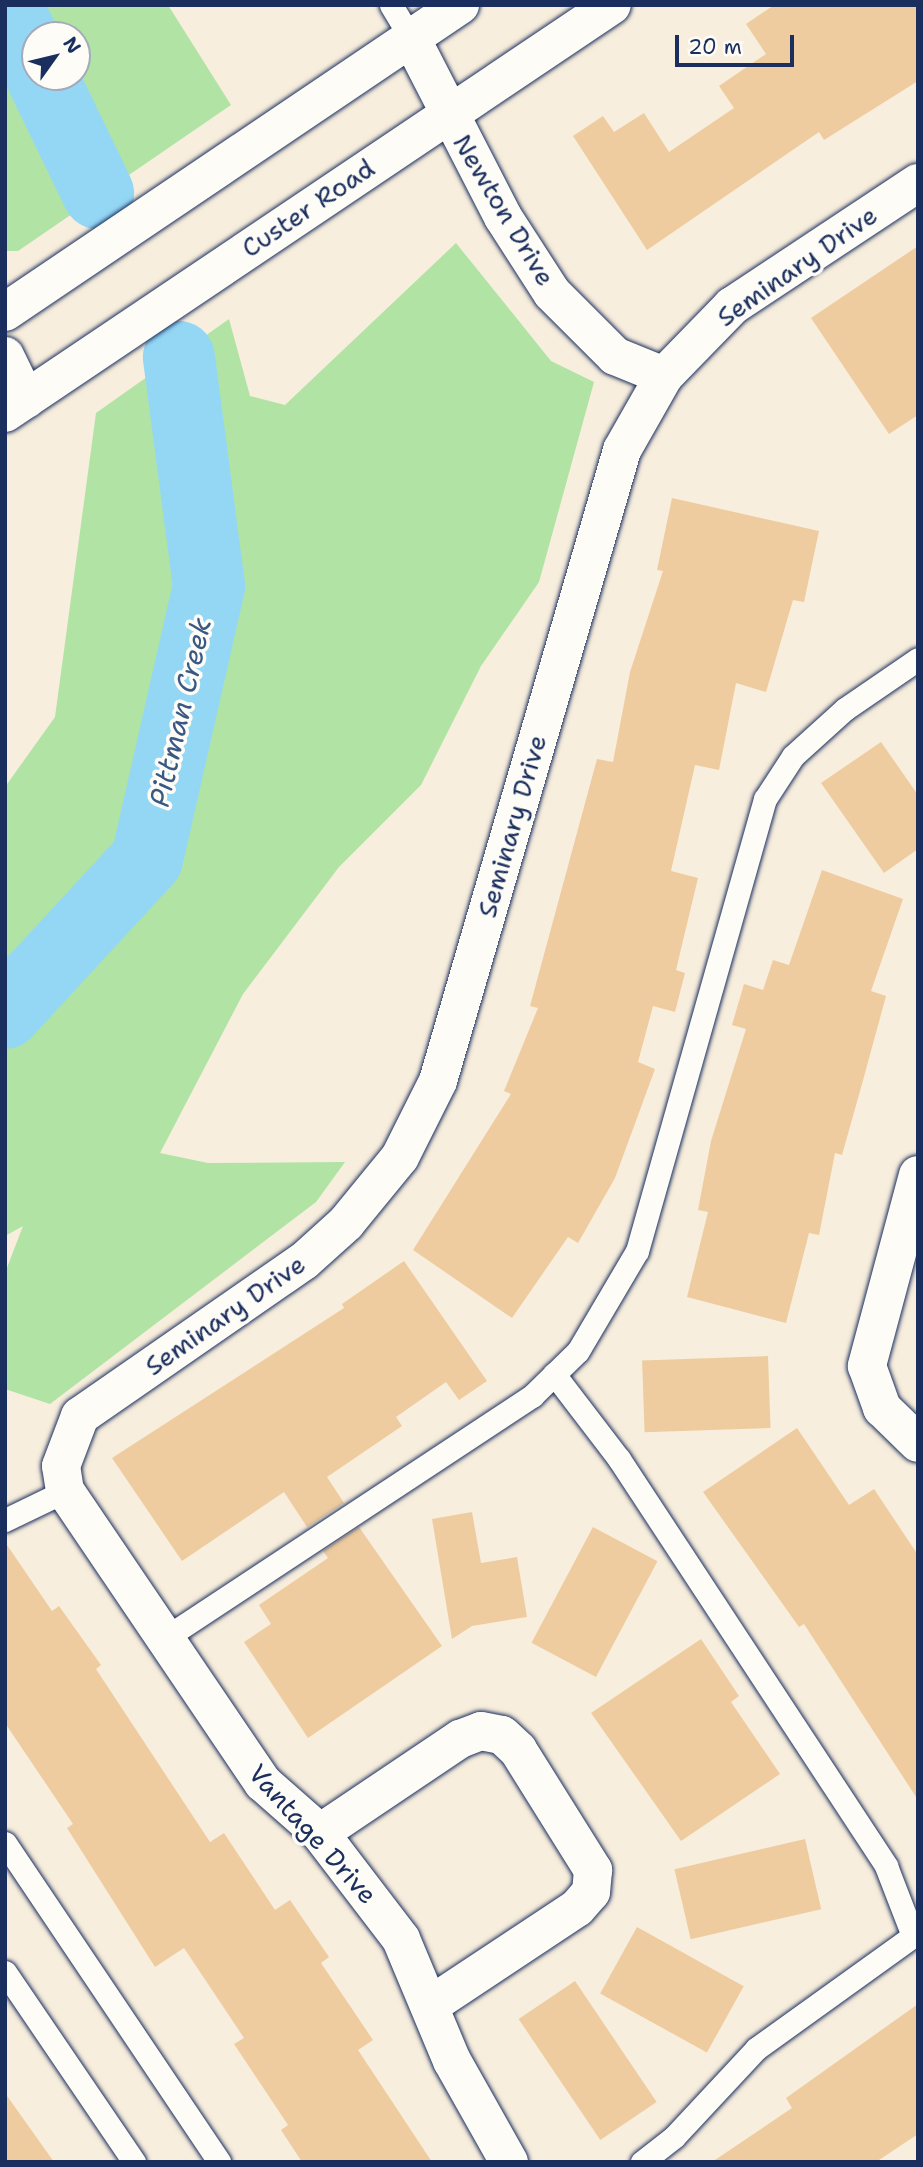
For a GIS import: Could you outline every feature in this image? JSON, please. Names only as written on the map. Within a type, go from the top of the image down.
[{"type":"street","points":[[5,312],[460,5]]},
{"type":"street","name":"Custer Road","points":[[15,406],[612,5]]},
{"type":"street","name":"Newton Drive","points":[[411,38],[448,114],[552,293],[615,356],[664,376]]},
{"type":"street","name":"Seminary Drive","points":[[65,1490],[66,1446],[80,1416],[304,1261],[346,1223],[400,1157],[438,1081],[622,450],[664,376],[732,306],[918,183]]},
{"type":"street","points":[[5,356],[15,406]]},
{"type":"street","points":[[918,1176],[867,1366],[883,1408],[918,1443]]},
{"type":"street","name":"Vantage Drive","points":[[65,1490],[263,1783],[320,1833],[401,1939],[432,2004],[452,2061],[509,2162]]},
{"type":"street","points":[[320,1833],[460,1739],[491,1733],[518,1750],[593,1870],[591,1892],[577,1908],[432,2004]]},
{"type":"lane","points":[[391,5],[411,38]]},
{"type":"lane","points":[[165,1638],[532,1396],[578,1351],[637,1251],[765,799],[793,756],[845,709],[918,659]]},
{"type":"lane","points":[[554,1374],[619,1460],[886,1866],[916,1939],[756,2049],[674,2137],[642,2162]]},
{"type":"lane","points":[[5,1520],[65,1490]]},
{"type":"lane","points":[[5,1843],[219,2162]]},
{"type":"lane","points":[[5,1972],[134,2162]]},
{"type":"green space","points":[[5,5],[168,5],[231,105],[18,251],[5,251]]},
{"type":"green space","points":[[456,243],[551,361],[594,382],[539,582],[481,666],[421,785],[339,867],[243,994],[160,1153],[208,1163],[345,1162],[316,1202],[50,1404],[5,1389],[5,1273],[23,1226],[5,1236],[5,787],[55,717],[96,413],[229,319],[250,396],[285,405]]},
{"type":"building","points":[[774,5],[918,5],[918,81],[824,140],[819,132],[647,250],[573,136],[603,116],[614,132],[644,113],[669,152],[734,108],[719,86],[766,54],[746,24]]},
{"type":"building","points":[[918,246],[918,415],[889,434],[811,318]]},
{"type":"building","points":[[672,498],[819,531],[804,602],[793,600],[766,692],[736,683],[719,770],[695,765],[671,871],[698,878],[676,970],[685,973],[675,1012],[653,1006],[638,1062],[655,1069],[615,1178],[578,1243],[568,1237],[512,1318],[413,1250],[511,1094],[504,1091],[538,1008],[530,1006],[597,759],[613,762],[630,672],[663,571],[657,570]]},
{"type":"building","points":[[881,742],[918,795],[918,849],[884,873],[821,783]]},
{"type":"building","points":[[822,870],[903,899],[871,991],[886,996],[862,1084],[842,1155],[835,1153],[819,1235],[809,1233],[786,1323],[687,1297],[708,1212],[698,1210],[711,1141],[746,1029],[732,1025],[744,984],[763,990],[773,960],[789,965]]},
{"type":"building","points":[[404,1261],[487,1381],[459,1400],[446,1382],[396,1417],[402,1426],[327,1477],[344,1503],[307,1527],[284,1492],[182,1561],[112,1458],[344,1308],[342,1304]]},
{"type":"building","points":[[768,1356],[771,1428],[645,1432],[642,1360]]},
{"type":"building","points":[[797,1428],[849,1505],[874,1489],[918,1555],[918,1800],[804,1624],[799,1627],[703,1492]]},
{"type":"building","points":[[472,1512],[481,1563],[517,1557],[527,1617],[472,1626],[452,1639],[432,1519]]},
{"type":"building","points":[[359,1527],[442,1646],[308,1738],[244,1642],[271,1624],[259,1605],[328,1558],[323,1551]]},
{"type":"building","points":[[593,1527],[657,1561],[596,1677],[531,1643]]},
{"type":"building","points":[[5,1542],[52,1611],[59,1606],[101,1665],[96,1669],[210,1842],[224,1833],[275,1910],[290,1900],[329,1957],[321,1963],[373,2040],[358,2050],[432,2162],[302,2162],[281,2130],[288,2125],[234,2044],[244,2038],[184,1948],[155,1967],[67,1828],[73,1824],[5,1723]]},
{"type":"building","points":[[701,1639],[739,1696],[731,1702],[780,1774],[681,1841],[591,1713]]},
{"type":"building","points":[[805,1839],[821,1909],[691,1939],[674,1869]]},
{"type":"building","points":[[637,1927],[744,1986],[707,2053],[600,1993]]},
{"type":"building","points":[[575,1981],[657,2102],[600,2140],[519,2019]]},
{"type":"building","points":[[918,2004],[918,2134],[876,2162],[712,2162],[792,2108],[786,2098]]},
{"type":"building","points":[[5,2093],[54,2162],[5,2162]]},
{"type":"waterway","name":"Pittman Creek","points":[[6,5],[21,35]]},
{"type":"waterway","name":"Pittman Creek","points":[[49,91],[98,193]]},
{"type":"waterway","name":"Pittman Creek","points":[[5,1013],[147,859],[209,586],[179,357]]}]
